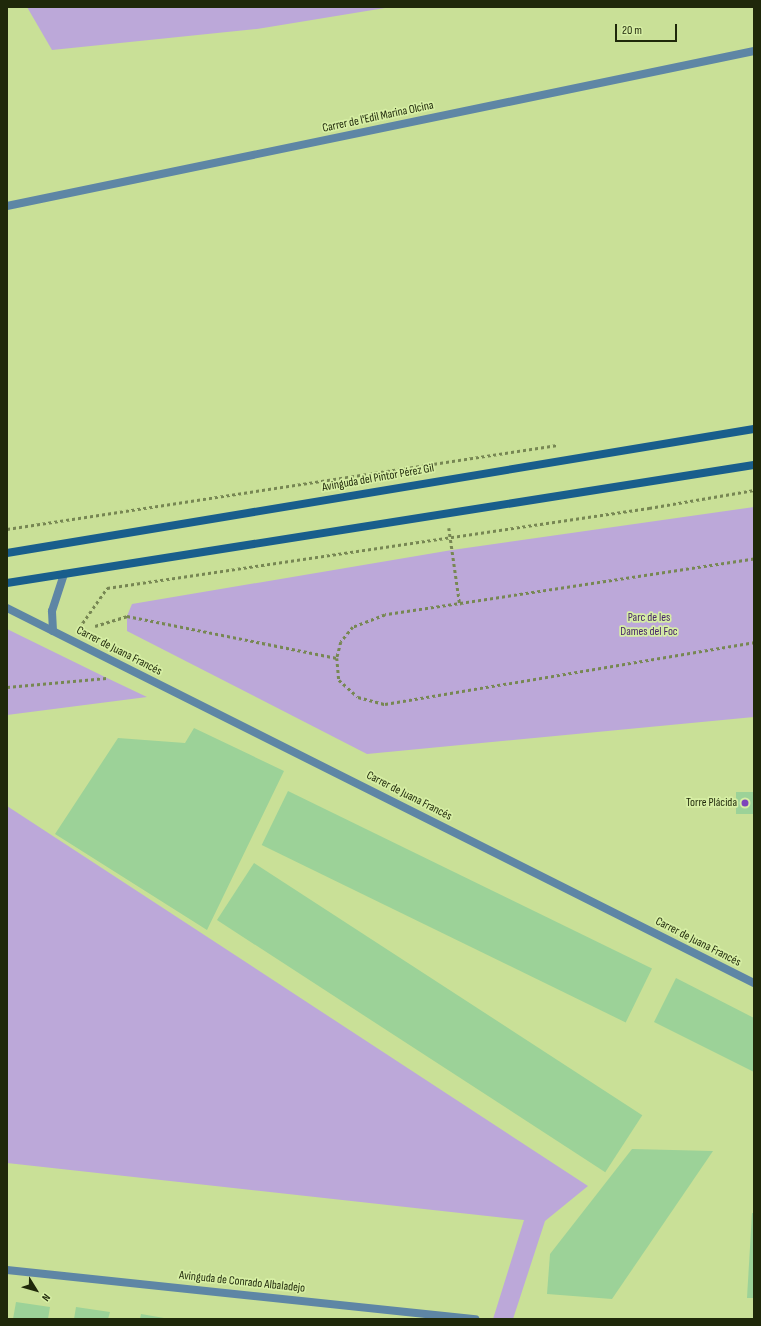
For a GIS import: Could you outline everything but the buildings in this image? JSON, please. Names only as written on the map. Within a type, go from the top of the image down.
[{"type":"main road","name":"Avinguda del Pintor Pérez Gil","points":[[7,553],[754,429]]},
{"type":"main road","points":[[7,583],[754,465]]},
{"type":"street","name":"Carrer de l'Edil Marina Olcina","points":[[7,206],[754,51]]},
{"type":"street","points":[[53,631],[52,612],[64,574]]},
{"type":"street","name":"Carrer de Juana Francés","points":[[7,608],[754,983]]},
{"type":"street","name":"Avinguda de Conrado Albaladejo","points":[[7,1270],[475,1319]]},
{"type":"path","points":[[7,529],[563,444]]},
{"type":"path","points":[[440,458],[443,480]]},
{"type":"path","points":[[74,641],[80,624],[107,588],[451,538],[754,490],[754,495]]},
{"type":"path","points":[[447,513],[460,605]]},
{"type":"path","points":[[754,559],[460,605],[385,615],[353,627],[341,642],[337,658],[339,680],[358,697],[386,704],[754,642]]},
{"type":"path","points":[[95,626],[127,616],[337,658]]},
{"type":"path","points":[[7,687],[107,678]]},
{"type":"green space","points":[[27,7],[391,7],[257,29],[52,50]]},
{"type":"green space","name":"Parc de les Dames del Foc","points":[[754,507],[754,717],[367,754],[127,631],[127,616],[132,604],[452,550]]},
{"type":"green space","points":[[7,629],[107,678],[147,697],[7,715]]},
{"type":"green space","points":[[7,806],[588,1186],[545,1221],[513,1319],[493,1319],[524,1220],[7,1163]]},
{"type":"place","name":"Torre Plácida","points":[[745,803]]}]
